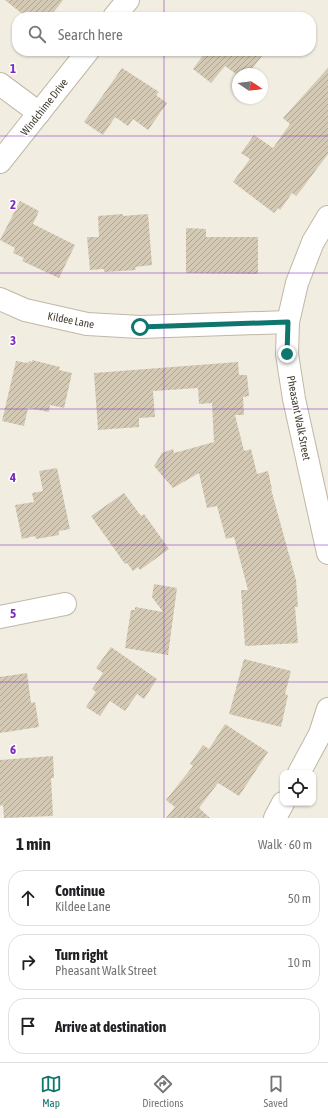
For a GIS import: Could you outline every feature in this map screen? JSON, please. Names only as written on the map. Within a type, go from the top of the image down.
[{"type":"street","points":[[118,12],[128,0]]},
{"type":"street","name":"Windchime Drive","points":[[0,162],[84,56]]},
{"type":"street","points":[[0,84],[39,113]]},
{"type":"street","name":"Pheasant Walk Street","points":[[328,217],[313,242],[297,283],[288,322],[287,354],[294,399],[328,553]]},
{"type":"street","name":"Kildee Lane","points":[[0,299],[25,310],[87,324],[140,327],[288,322]]},
{"type":"street","points":[[0,617],[65,604]]},
{"type":"street","points":[[301,770],[320,734],[328,709]]},
{"type":"street","points":[[275,818],[281,806]]},
{"type":"building","points":[[5,0],[63,0],[54,12],[20,12]]},
{"type":"building","points":[[202,56],[262,56],[253,68],[232,68],[232,71],[225,66],[211,83],[193,69]]},
{"type":"building","points":[[122,68],[159,92],[156,95],[167,103],[148,130],[133,119],[128,126],[115,117],[103,135],[84,122]]},
{"type":"building","points":[[328,68],[328,154],[296,196],[292,193],[280,210],[278,208],[274,213],[233,182],[250,159],[241,153],[254,135],[273,148],[290,124],[283,118]]},
{"type":"building","points":[[20,201],[39,211],[33,224],[75,245],[59,278],[22,261],[24,258],[13,253],[15,248],[0,240]]},
{"type":"building","points":[[123,214],[123,216],[148,214],[152,265],[135,267],[136,270],[104,272],[104,269],[90,270],[87,237],[99,237],[98,216]]},
{"type":"building","points":[[186,228],[206,229],[206,237],[258,237],[258,274],[186,273]]},
{"type":"building","points":[[32,360],[60,367],[59,370],[72,373],[64,408],[50,405],[49,412],[28,408],[24,426],[2,421],[16,361],[28,363],[29,361],[32,362]]},
{"type":"building","points":[[238,362],[239,375],[247,375],[249,396],[243,397],[244,415],[235,415],[244,451],[251,449],[257,474],[268,471],[271,489],[296,580],[298,607],[295,607],[298,643],[245,646],[241,590],[248,590],[234,537],[226,539],[217,506],[207,508],[199,473],[173,488],[154,466],[162,453],[173,449],[174,453],[214,442],[212,403],[199,404],[198,388],[153,391],[155,417],[139,418],[139,427],[98,430],[94,373]]},
{"type":"building","points":[[57,468],[70,529],[59,531],[59,535],[36,539],[35,536],[22,539],[15,505],[34,502],[32,493],[43,491],[39,471]]},
{"type":"building","points":[[124,493],[141,516],[144,514],[169,549],[140,570],[138,567],[133,571],[127,563],[125,564],[91,516]]},
{"type":"building","points":[[154,584],[177,588],[168,655],[125,648],[131,610],[135,610],[135,607],[163,612],[152,597]]},
{"type":"building","points":[[111,647],[157,679],[144,699],[137,694],[125,711],[110,701],[100,716],[86,707],[96,692],[92,689],[103,673],[96,668]]},
{"type":"building","points":[[244,659],[291,671],[285,694],[288,695],[281,727],[229,714]]},
{"type":"building","points":[[27,673],[31,703],[35,702],[39,727],[0,733],[0,677]]},
{"type":"building","points":[[225,724],[268,752],[239,796],[218,783],[199,808],[210,818],[166,818],[175,807],[166,800],[193,766],[190,764],[203,745],[209,749]]},
{"type":"building","points":[[53,756],[54,778],[51,778],[53,816],[4,818],[3,805],[0,806],[0,760]]},
{"type":"route","points":[[140,327],[288,322],[287,354]]}]
